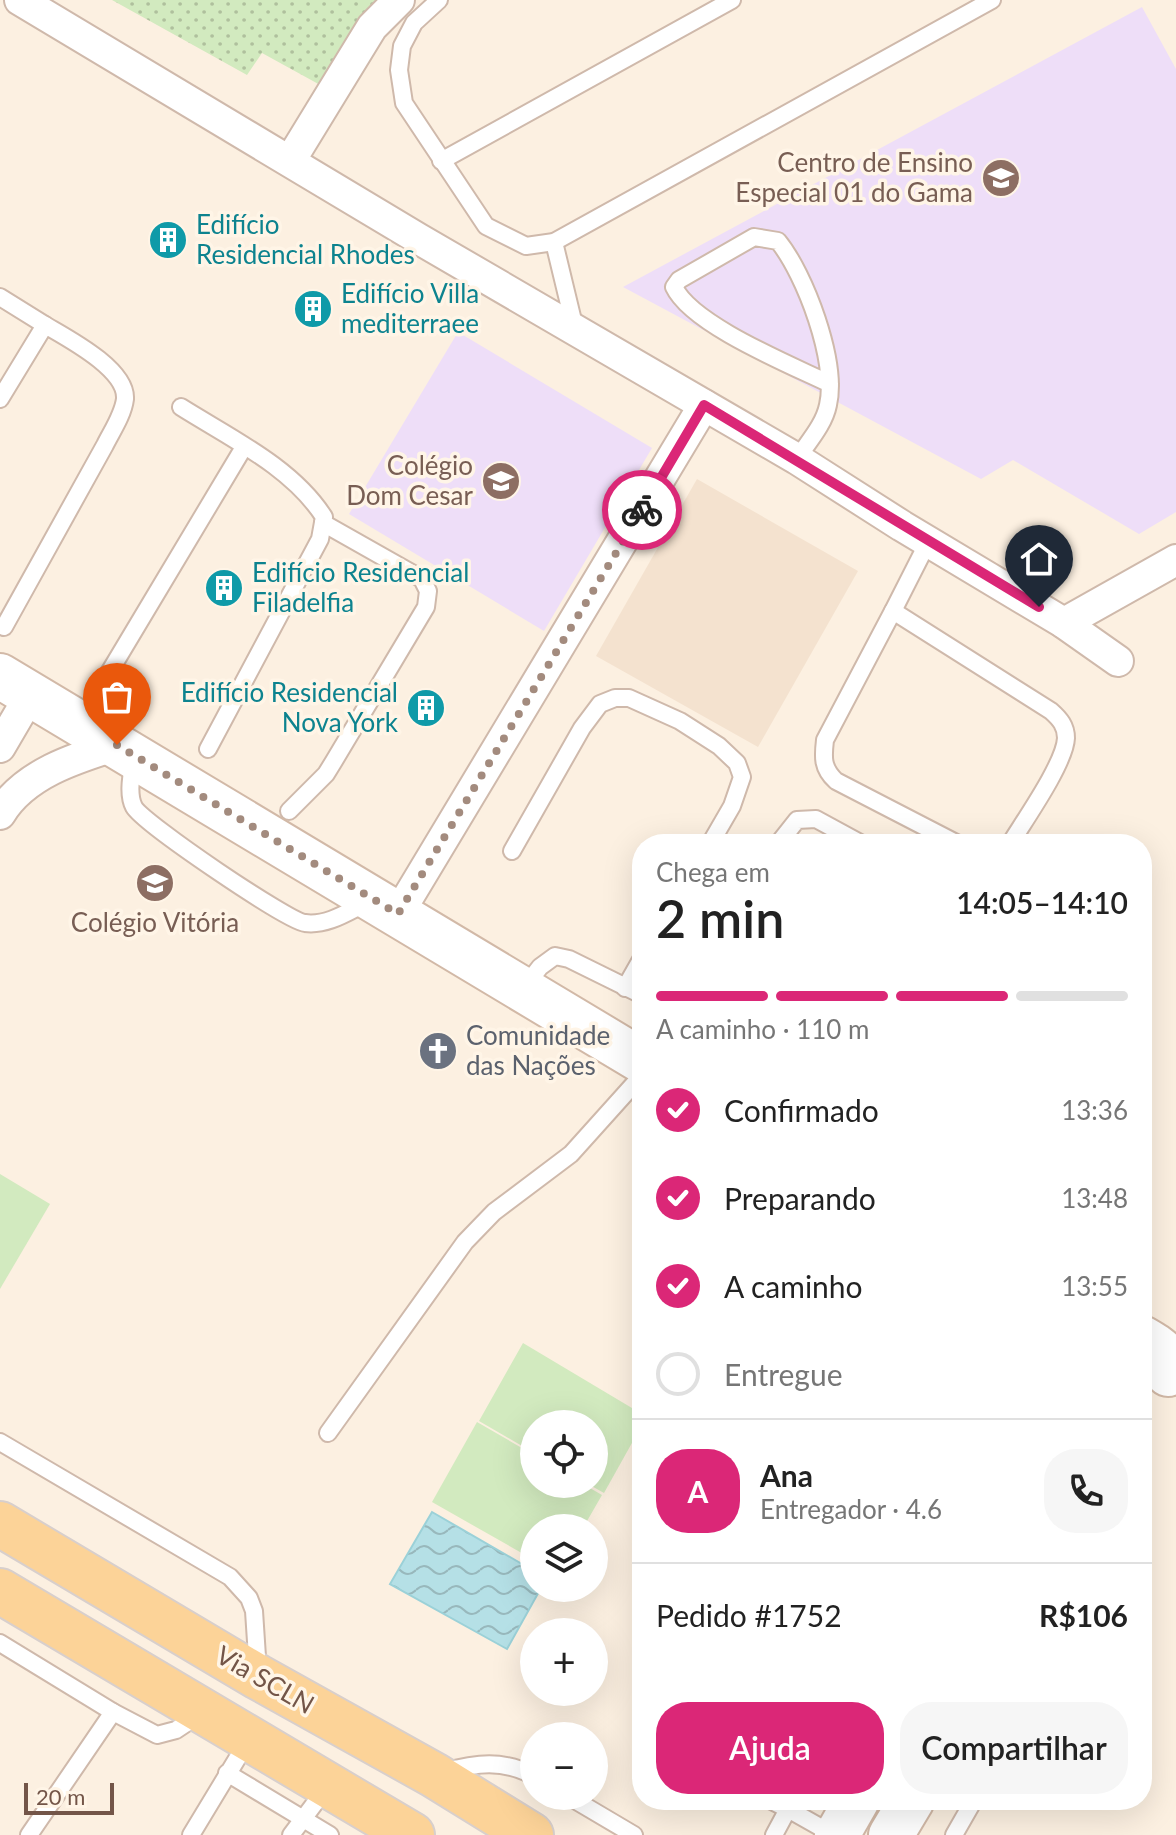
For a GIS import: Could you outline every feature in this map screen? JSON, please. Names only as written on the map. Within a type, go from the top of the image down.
[{"type":"main road","name":"Via SCLN","points":[[0,1524],[258,1677],[434,1775],[531,1835]]},
{"type":"main road","points":[[0,1591],[204,1711],[238,1755],[316,1802],[412,1835]]},
{"type":"street","points":[[20,0],[797,459],[1064,623],[1118,661]]},
{"type":"street","points":[[290,161],[372,27],[399,0]]},
{"type":"street","points":[[386,907],[704,405]]},
{"type":"street","points":[[1064,623],[1176,560]]},
{"type":"street","points":[[0,747],[16,685],[632,1055]]},
{"type":"street","points":[[0,814],[30,783],[59,765],[125,751]]},
{"type":"street","points":[[1152,1332],[1176,1318]]},
{"type":"street","points":[[1152,1344],[1162,1350],[1168,1361],[1154,1385]]},
{"type":"street","points":[[835,1835],[851,1810]]},
{"type":"street","points":[[891,1835],[906,1810]]},
{"type":"lane","points":[[439,0],[414,23],[402,46],[399,70],[404,103],[486,226],[526,246],[554,242],[992,0]]},
{"type":"lane","points":[[441,161],[732,0]]},
{"type":"lane","points":[[797,459],[823,420],[830,384],[825,351],[808,293],[794,263],[778,241],[754,237],[679,280],[674,287],[680,299],[696,313],[830,384]]},
{"type":"lane","points":[[554,242],[575,330]]},
{"type":"lane","points":[[0,297],[110,369],[124,385],[125,400],[121,415],[4,627]]},
{"type":"lane","points":[[0,399],[45,325]]},
{"type":"lane","points":[[181,407],[294,481],[312,498],[324,517],[320,539],[208,749]]},
{"type":"lane","points":[[101,686],[244,447]]},
{"type":"lane","points":[[289,811],[326,774],[426,607],[428,591],[422,579],[415,574],[323,523]]},
{"type":"lane","points":[[928,542],[825,740],[823,757],[826,771],[836,781],[939,834]]},
{"type":"lane","points":[[893,611],[1051,711],[1065,728],[1062,756],[1016,834]]},
{"type":"lane","points":[[512,851],[582,728],[600,704],[615,698],[629,698],[680,721],[719,746],[737,763],[742,777],[732,806],[716,834]]},
{"type":"lane","points":[[125,751],[133,806],[149,822],[171,841],[303,924],[386,907]]},
{"type":"lane","points":[[786,834],[797,820],[816,819],[846,834]]},
{"type":"lane","points":[[522,990],[540,967],[555,956],[569,959],[632,991]]},
{"type":"lane","points":[[625,988],[632,976]]},
{"type":"lane","points":[[328,1433],[465,1242],[494,1212],[571,1154],[632,1086]]},
{"type":"lane","points":[[0,1442],[230,1577],[249,1598],[254,1611],[258,1677]]},
{"type":"lane","points":[[0,1643],[113,1712],[157,1735],[176,1730],[204,1711]]},
{"type":"lane","points":[[29,1835],[113,1712]]},
{"type":"lane","points":[[191,1835],[238,1755]]},
{"type":"lane","points":[[434,1775],[473,1764],[491,1763],[520,1770]]},
{"type":"lane","points":[[291,1835],[316,1802],[330,1835]]},
{"type":"lane","points":[[592,1810],[634,1835]]},
{"type":"lane","points":[[774,1835],[787,1810]]},
{"type":"lane","points":[[798,1810],[835,1835]]},
{"type":"lane","points":[[954,1835],[968,1810]]},
{"type":"shaded area","name":"Centro de Ensino Especial 01 do Gama","points":[[1142,7],[1176,69],[1176,512],[1139,534],[1013,460],[981,479],[623,287]]},
{"type":"shaded area","name":"Colégio Dom Cesar","points":[[458,332],[652,448],[544,631],[349,514]]},
{"type":"shaded area","points":[[697,479],[858,571],[758,747],[596,656]]},
{"type":"green space","points":[[112,0],[382,0],[322,86],[262,53],[247,75]]},
{"type":"green space","points":[[0,1174],[50,1204],[0,1289]]},
{"type":"green space","points":[[523,1343],[632,1408],[632,1443],[608,1486],[608,1410],[520,1410],[520,1445],[479,1421]]},
{"type":"green space","points":[[477,1422],[520,1447],[520,1498],[600,1498],[591,1514],[520,1514],[520,1552],[432,1502]]},
{"type":"water","points":[[432,1512],[520,1563],[520,1602],[533,1602],[524,1618],[520,1618],[520,1626],[507,1649],[390,1584]]},
{"type":"way so far","points":[[117,745],[398,914],[642,510]]},
{"type":"place","name":"Centro de Ensino Especial 01 do Gama","points":[[1001,178]]},
{"type":"place","name":"Edifício Residencial Rhodes","points":[[168,240]]},
{"type":"place","name":"Edifício Villa mediterraee","points":[[313,309]]},
{"type":"place","name":"Colégio Dom Cesar","points":[[501,481]]},
{"type":"place","name":"Edifício Residencial Filadelfia","points":[[224,588]]},
{"type":"place","name":"Edifício Residencial Nova York","points":[[426,708]]},
{"type":"place","name":"Colégio Vitória","points":[[155,883]]},
{"type":"place","name":"Comunidade das Nações","points":[[438,1051]]},
{"type":"route","points":[[642,510],[704,405],[1039,607]]}]
